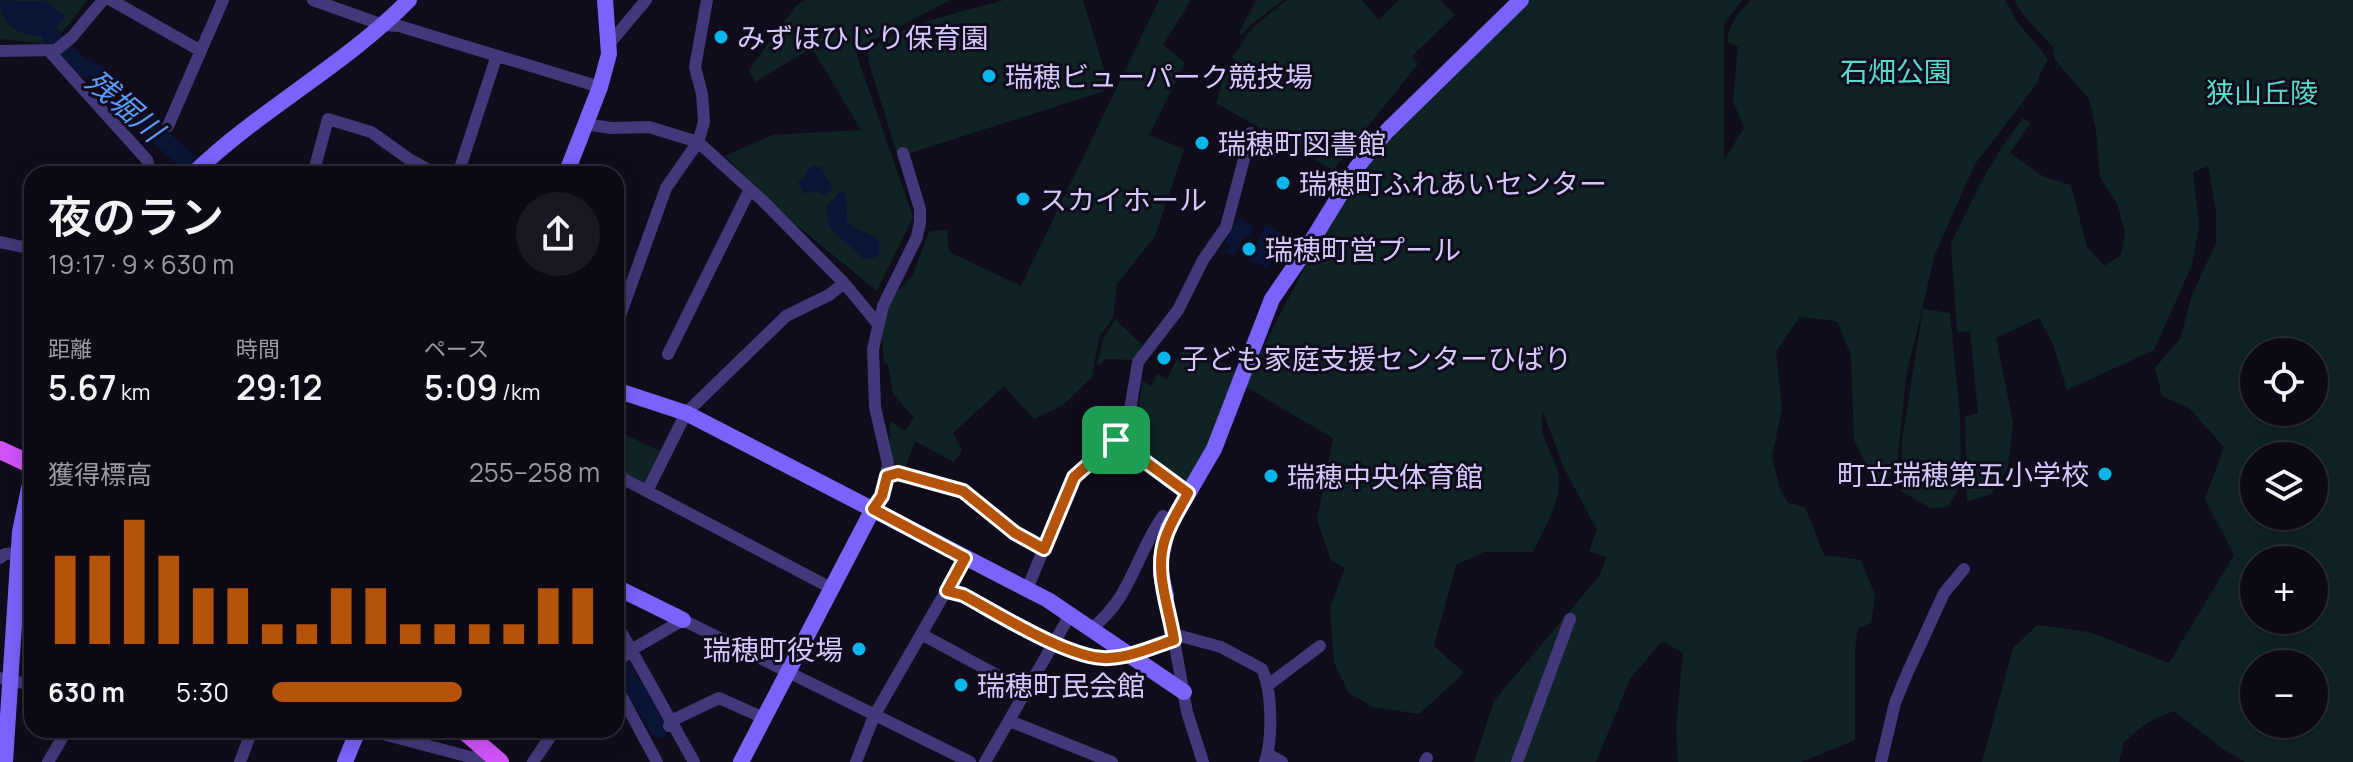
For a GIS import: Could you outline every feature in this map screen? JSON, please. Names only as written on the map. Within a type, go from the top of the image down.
[{"type":"main road","points":[[0,450],[24,461]]},
{"type":"main road","points":[[472,738],[499,761]]},
{"type":"street","points":[[0,51],[52,50],[72,37],[103,0]]},
{"type":"street","points":[[111,0],[201,51]]},
{"type":"street","points":[[168,126],[223,0]]},
{"type":"street","points":[[313,0],[383,25],[399,26],[496,58],[600,87]]},
{"type":"street","points":[[203,166],[383,25],[409,0]]},
{"type":"street","points":[[569,166],[600,87],[610,43],[605,0]]},
{"type":"street","points":[[610,43],[646,0]]},
{"type":"street","points":[[624,305],[666,188],[698,142],[705,114],[695,67],[707,0]]},
{"type":"street","points":[[1203,762],[1193,735],[1161,574],[1163,543],[1214,449],[1272,299],[1357,167],[1410,108],[1521,0]]},
{"type":"street","points":[[52,50],[147,160],[149,166]]},
{"type":"street","points":[[461,166],[496,58]]},
{"type":"street","points":[[315,166],[328,119],[371,132],[422,166]]},
{"type":"street","points":[[585,124],[658,129],[698,142],[844,283],[877,323]]},
{"type":"street","points":[[1027,589],[1074,477],[1116,440],[1129,416],[1138,362],[1178,310],[1203,260],[1226,227],[1251,133]]},
{"type":"street","points":[[741,762],[882,496],[887,476],[872,376],[873,349],[883,306],[917,237],[920,222],[920,209],[903,153]]},
{"type":"street","points":[[668,354],[750,189]]},
{"type":"street","points":[[0,242],[24,247]]},
{"type":"street","points":[[647,491],[686,413],[786,316],[829,295],[844,283]]},
{"type":"street","points":[[624,393],[686,413],[1027,589],[1184,692]]},
{"type":"street","points":[[1116,440],[1188,493]]},
{"type":"street","points":[[887,476],[898,473],[963,491],[1015,533],[1044,549]]},
{"type":"street","points":[[624,479],[831,588]]},
{"type":"street","points":[[5,762],[5,679],[24,506]]},
{"type":"street","points":[[1091,629],[1109,616],[1119,602],[1153,529],[1163,516]]},
{"type":"street","points":[[0,558],[5,554],[19,553]]},
{"type":"street","points":[[856,762],[874,716],[965,558]]},
{"type":"street","points":[[1881,762],[1895,703],[1906,676],[1944,593],[1964,569]]},
{"type":"street","points":[[624,591],[970,762]]},
{"type":"street","points":[[947,591],[963,595],[1055,644],[1097,658],[1127,655],[1174,637],[1221,647],[1255,663],[1262,669],[1268,685],[1266,758],[1282,762]]},
{"type":"street","points":[[985,762],[1070,615]]},
{"type":"street","points":[[1517,762],[1570,619]]},
{"type":"street","points":[[624,656],[683,620]]},
{"type":"street","points":[[921,634],[997,675]]},
{"type":"street","points":[[624,639],[694,762]]},
{"type":"street","points":[[1268,685],[1320,646]]},
{"type":"street","points":[[670,724],[719,698],[764,718]]},
{"type":"street","points":[[624,701],[657,762]]},
{"type":"street","points":[[1010,721],[1112,762]]},
{"type":"street","points":[[48,762],[62,738]]},
{"type":"street","points":[[240,762],[249,738]]},
{"type":"street","points":[[345,762],[355,738]]},
{"type":"street","points":[[398,738],[470,757],[499,761]]},
{"type":"street","points":[[533,762],[546,738]]},
{"type":"green space","points":[[0,0],[87,0],[66,28],[49,44],[0,39]]},
{"type":"green space","points":[[805,0],[950,0],[855,50],[913,217],[877,291],[788,218],[725,156],[772,135],[861,130],[812,48],[755,82],[749,70],[795,7]]},
{"type":"green space","name":"瑞穂ビューパーク競技場","points":[[1004,0],[1083,0],[1110,89],[898,157],[868,53],[894,34]]},
{"type":"green space","points":[[1159,0],[1191,0],[1163,45],[1185,63],[1149,135],[1184,149],[1155,236],[1117,284],[1113,318],[1099,337],[1092,377],[1063,405],[1034,419],[1004,386],[953,433],[962,451],[954,462],[915,441],[904,471],[889,458],[890,421],[905,431],[914,418],[893,394],[888,365],[884,363],[880,310],[912,276],[929,232],[947,229],[949,252],[1021,286]]},
{"type":"green space","points":[[1256,0],[1283,0],[1243,34],[1239,33]]},
{"type":"green space","points":[[1287,0],[1362,0],[1378,20],[1399,0],[1440,0],[1455,15],[1412,56],[1418,64],[1333,170],[1216,103],[1228,63],[1232,65],[1235,60],[1232,57],[1253,27]]},
{"type":"green space","name":"石畑公園","points":[[1528,0],[1742,0],[1724,24],[1724,160],[1744,128],[1733,101],[1738,47],[1727,42],[1728,35],[1735,19],[1751,0],[2005,0],[2016,20],[2048,59],[2038,82],[1975,164],[1935,254],[1906,377],[1897,465],[1880,490],[1854,441],[1851,355],[1837,321],[1800,317],[1776,351],[1782,409],[1772,456],[1779,486],[1788,503],[1805,507],[1824,555],[1861,560],[1875,595],[1871,623],[1858,628],[1855,649],[1855,740],[1801,762],[1678,762],[1676,727],[1683,653],[1662,641],[1630,679],[1596,762],[1474,762],[1494,701],[1600,575],[1606,557],[1589,551],[1597,530],[1564,468],[1543,412],[1542,431],[1558,471],[1559,489],[1533,552],[1484,552],[1456,565],[1434,646],[1464,673],[1419,714],[1373,707],[1349,693],[1334,663],[1330,607],[1345,568],[1331,560],[1317,520],[1333,438],[1244,386],[1307,263],[1361,176],[1416,109]]},
{"type":"green space","name":"狭山丘陵","points":[[2014,0],[2353,0],[2353,762],[2245,762],[2174,711],[2148,722],[2124,742],[2119,762],[1982,762],[2013,648],[2037,625],[2089,632],[2169,663],[2234,555],[2205,499],[2224,447],[2190,409],[2162,396],[2155,368],[2180,339],[2192,295],[2216,243],[2216,211],[2208,166],[2193,172],[2199,225],[2192,265],[2154,350],[2067,390],[2053,344],[2039,318],[1996,338],[2013,423],[2008,468],[1991,494],[1967,502],[1965,417],[1978,413],[1970,331],[1957,332],[1951,243],[1982,180],[2023,118],[2031,123],[2010,153],[2044,177],[2071,185],[2087,247],[2104,266],[2121,255],[2125,233],[2117,203],[2100,177],[2096,129],[2089,99],[2055,60],[2053,47]]},
{"type":"green space","points":[[1923,309],[1950,313],[1960,416],[1961,475],[1957,492],[1948,507],[1930,508],[1901,491],[1902,440]]},
{"type":"green space","points":[[1115,319],[1143,346],[1134,360],[1106,359],[1099,365],[1103,340]]},
{"type":"green space","points":[[1184,345],[1240,371],[1211,447],[1188,486],[1131,444],[1131,428],[1138,415],[1142,381],[1151,386],[1157,374],[1167,379]]},
{"type":"green space","points":[[626,435],[660,451],[643,485],[624,476]]},
{"type":"water","points":[[0,0],[44,0],[65,16],[50,35],[32,36],[9,25],[1,10]]},
{"type":"water","points":[[812,166],[821,167],[833,189],[825,195],[803,193],[798,182]]},
{"type":"water","points":[[841,191],[846,194],[847,221],[876,238],[880,248],[878,256],[865,260],[830,228],[826,207]]},
{"type":"water","points":[[1238,217],[1254,226],[1249,236],[1245,235],[1234,256],[1226,252],[1230,246],[1225,243]]},
{"type":"water","points":[[1265,225],[1284,234],[1268,268],[1249,259]]},
{"type":"waterway","name":"残堀川","points":[[50,35],[77,64],[100,75],[126,106],[192,166]]},
{"type":"waterway","name":"残堀川","points":[[624,671],[659,729]]},
{"type":"place","name":"みずほひじり保育園","points":[[721,37]]},
{"type":"place","name":"瑞穂ビューパーク競技場","points":[[989,76]]},
{"type":"place","name":"瑞穂町図書館","points":[[1202,143]]},
{"type":"place","name":"瑞穂町ふれあいセンター","points":[[1283,183]]},
{"type":"place","name":"スカイホール","points":[[1023,199]]},
{"type":"place","name":"瑞穂町営プール","points":[[1249,249]]},
{"type":"place","name":"子ども家庭支援センターひばり","points":[[1164,358]]},
{"type":"place","name":"町立瑞穂第五小学校","points":[[2105,474]]},
{"type":"place","name":"瑞穂中央体育館","points":[[1271,476]]},
{"type":"place","name":"瑞穂町役場","points":[[859,649]]},
{"type":"place","name":"瑞穂町民会館","points":[[961,685]]},
{"type":"route","points":[[1116,440],[1188,493],[1168,528],[1161,558],[1161,574],[1174,640],[1127,655],[1097,658],[1055,644],[963,595],[947,591],[965,558],[873,509],[882,496],[887,476],[898,473],[963,491],[1015,533],[1044,549],[1074,477],[1116,440]]}]
